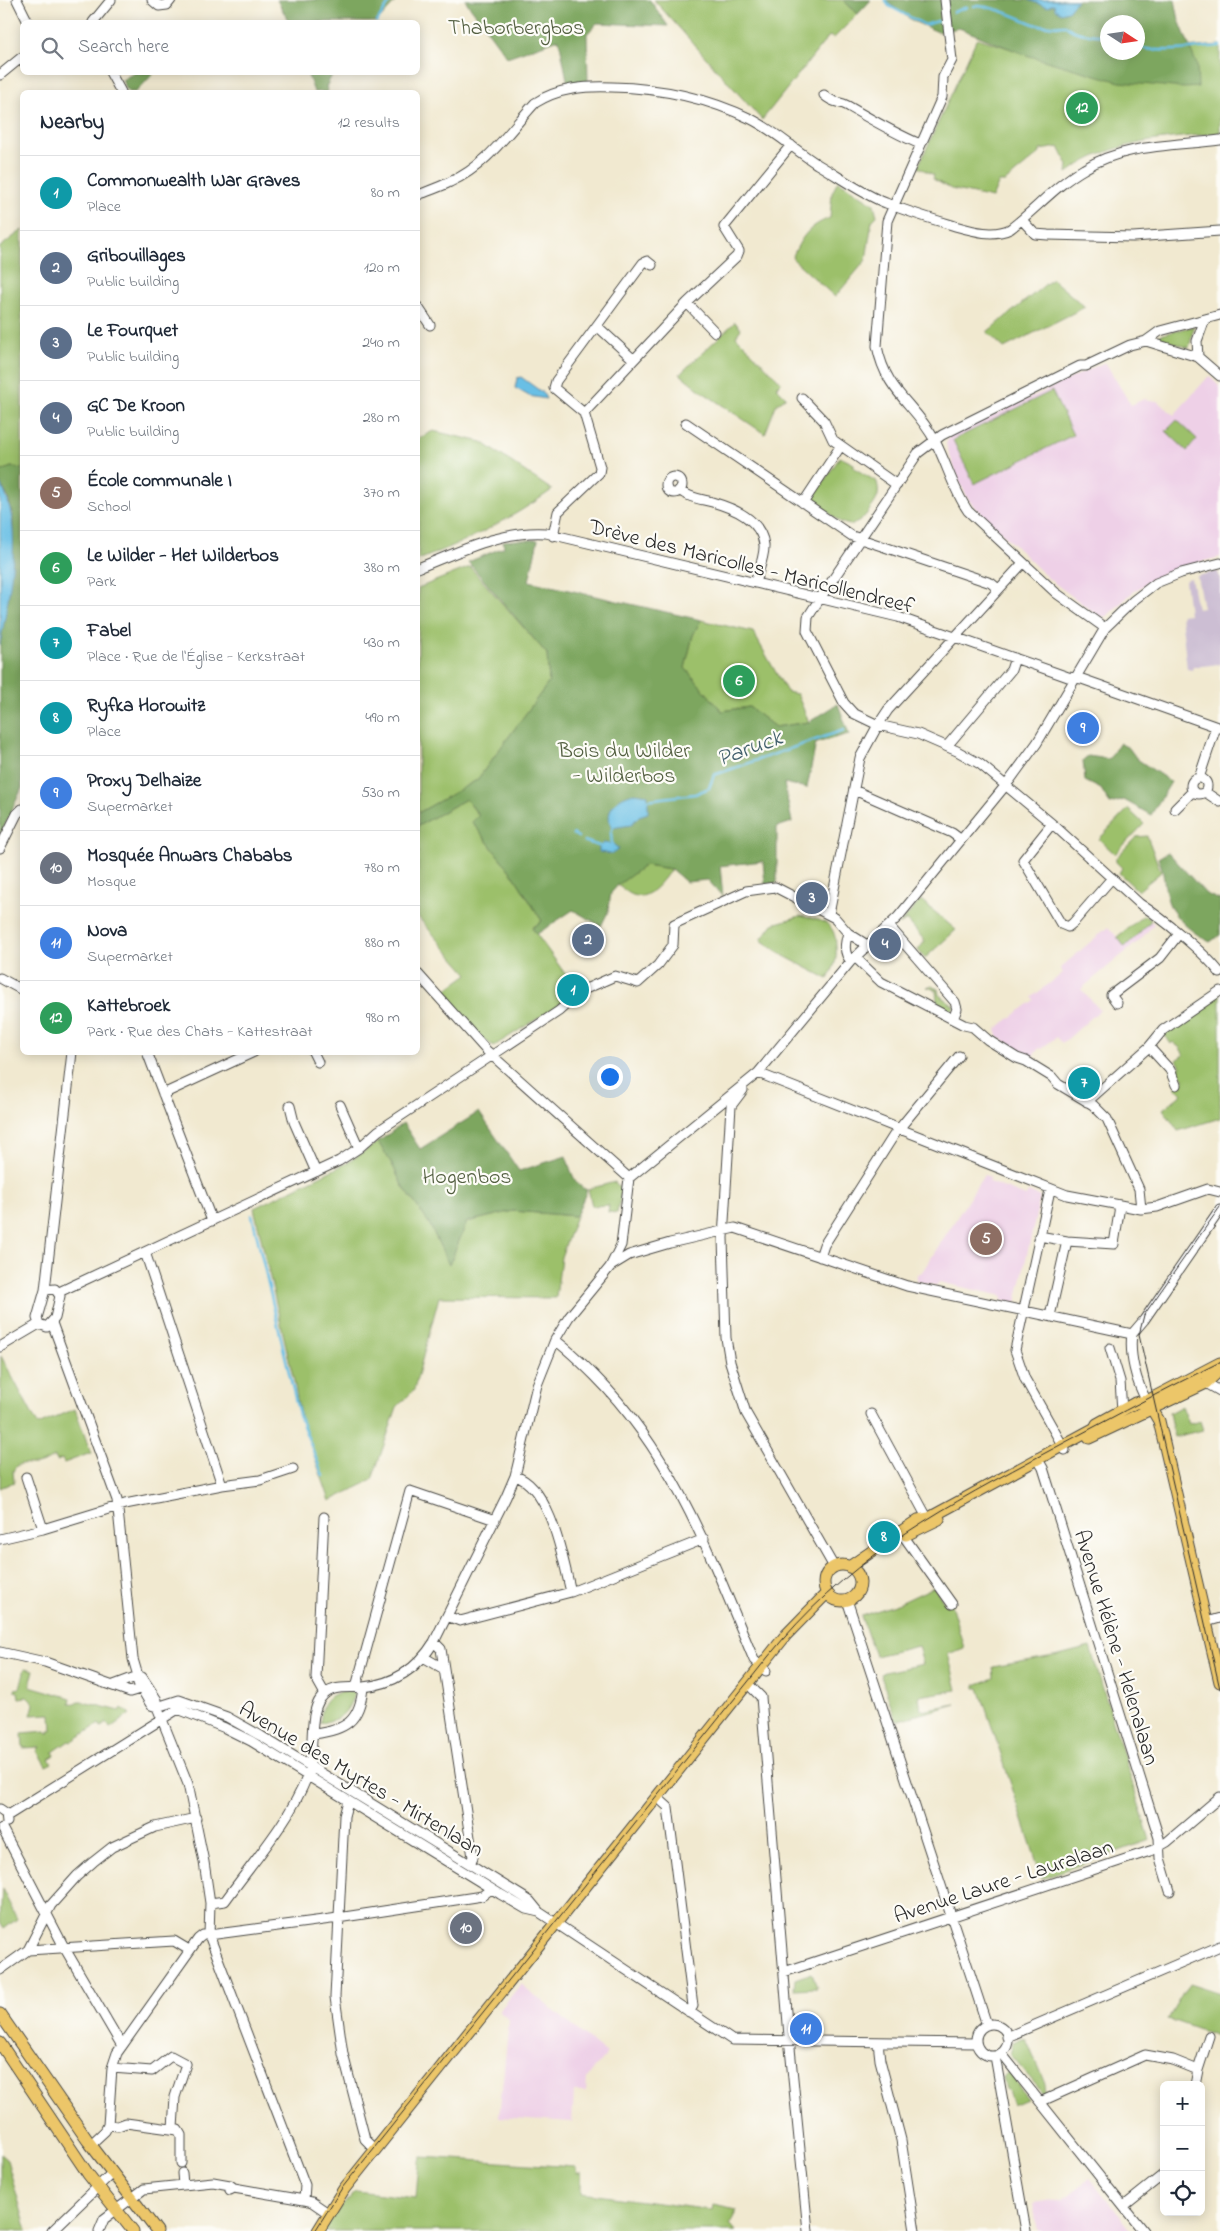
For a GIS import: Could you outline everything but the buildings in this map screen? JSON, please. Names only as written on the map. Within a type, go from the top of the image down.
[{"type":"main road","points":[[852,1570],[918,1520],[928,1521],[1063,1448],[1149,1405],[1220,1363]]},
{"type":"main road","points":[[1063,1448],[1135,1403],[1149,1405],[1206,1382],[1220,1370]]},
{"type":"main road","points":[[1149,1405],[1159,1421],[1220,1682]]},
{"type":"main road","points":[[842,1566],[852,1570],[859,1582],[858,1590],[848,1600],[830,1596],[824,1587],[825,1578],[834,1568],[842,1566]]},
{"type":"main road","points":[[311,2231],[325,2211],[605,1863],[764,1669],[797,1623],[830,1596]]},
{"type":"main road","points":[[0,2014],[91,2144],[157,2231]]},
{"type":"main road","points":[[0,2043],[98,2186],[133,2231]]},
{"type":"main road","points":[[318,2231],[325,2211]]},
{"type":"street","points":[[17,0],[27,20]]},
{"type":"street","points":[[94,20],[110,0]]},
{"type":"street","points":[[152,0],[159,6],[167,5],[171,0]]},
{"type":"street","points":[[945,0],[951,63],[944,77],[942,97],[892,205],[887,221],[877,346],[881,365],[889,382],[934,440],[959,497],[968,511],[1056,593],[1105,628]]},
{"type":"street","points":[[0,75],[20,59]]},
{"type":"street","points":[[112,75],[119,90]]},
{"type":"street","points":[[420,194],[452,182],[486,158],[536,103],[545,96],[586,87],[648,89],[701,100],[752,120],[818,164],[892,205],[964,228],[990,233],[1002,233],[1022,220],[1068,179],[1099,161],[1150,147],[1160,148],[1220,140]]},
{"type":"street","points":[[824,95],[834,103],[846,104],[885,129],[920,144]]},
{"type":"street","points":[[584,412],[687,303],[739,252],[724,226],[791,145]]},
{"type":"street","points":[[1022,220],[1035,234],[1048,235],[1133,237],[1220,231]]},
{"type":"street","points":[[553,536],[558,512],[599,473],[600,467],[584,412],[554,388],[556,381],[643,262],[647,261],[652,265]]},
{"type":"street","points":[[687,303],[715,332]]},
{"type":"street","points":[[420,310],[430,324]]},
{"type":"street","points":[[1219,969],[1140,904],[980,764],[947,746],[918,734],[878,725],[853,713],[844,703],[807,631],[808,618],[820,598],[918,453],[934,440],[1080,366],[1086,366],[1130,345],[1146,341],[1160,331],[1220,315]]},
{"type":"street","points":[[1198,357],[1197,341],[1205,319]]},
{"type":"street","points":[[597,326],[634,359]]},
{"type":"street","points":[[1146,341],[1198,357],[1220,376]]},
{"type":"street","points":[[802,398],[824,421],[833,440],[840,447],[897,485]]},
{"type":"street","points":[[686,424],[822,518],[852,536],[991,583],[998,590]]},
{"type":"street","points":[[802,503],[840,447]]},
{"type":"street","points":[[679,490],[686,495],[733,508],[746,517],[760,533],[764,546],[756,583]]},
{"type":"street","name":"Drève des Maricolles - Maricollendreef","points":[[420,567],[502,536],[528,532],[553,536],[898,617],[1218,728]]},
{"type":"street","points":[[829,914],[860,758],[878,725],[954,637],[1023,563]]},
{"type":"street","points":[[210,1903],[225,1901],[292,1805],[310,1766],[316,1708],[325,1694],[342,1687],[360,1687],[401,1676],[424,1658],[434,1642],[496,1520],[515,1476],[537,1385],[555,1340],[568,1317],[610,1266],[621,1245],[629,1178],[758,1074],[853,959],[890,926],[1037,743],[1105,628],[1134,600],[1156,584],[1181,573],[1220,563]]},
{"type":"street","points":[[947,746],[1011,670],[1015,658]]},
{"type":"street","points":[[1193,790],[1192,784],[1199,778],[1218,728]]},
{"type":"street","points":[[1199,778],[1207,784],[1205,792]]},
{"type":"street","points":[[854,790],[952,833],[960,839]]},
{"type":"street","points":[[1193,790],[1200,794],[1205,792]]},
{"type":"street","points":[[1174,809],[1193,790]]},
{"type":"street","points":[[1205,792],[1220,802]]},
{"type":"street","points":[[0,848],[20,811]]},
{"type":"street","points":[[1051,825],[1023,860],[1060,924],[1068,927],[1073,923],[1112,878]]},
{"type":"street","points":[[59,1292],[316,1172],[359,1148],[378,1131],[559,1011],[581,991],[615,976],[638,983],[658,965],[673,945],[674,924],[746,891],[775,887],[829,914],[848,933],[867,945]]},
{"type":"street","points":[[890,926],[955,1002],[957,1009],[954,1019]]},
{"type":"street","points":[[848,933],[845,943],[846,953],[881,982],[980,1032],[988,1040],[1052,1077],[1058,1084],[1087,1102],[1107,1119],[1139,1188],[1141,1209]]},
{"type":"street","points":[[1111,996],[1160,958],[1178,935]]},
{"type":"street","points":[[420,976],[491,1055],[629,1178]]},
{"type":"street","points":[[0,978],[20,989]]},
{"type":"street","points":[[1087,1102],[1149,1047],[1163,1030],[1220,990]]},
{"type":"street","points":[[1149,1047],[1170,1070],[1176,1085]]},
{"type":"street","points":[[39,1324],[36,1318],[45,1290],[72,1055]]},
{"type":"street","points":[[148,1055],[212,1221]]},
{"type":"street","points":[[164,1094],[248,1055]]},
{"type":"street","points":[[314,1055],[318,1062]]},
{"type":"street","points":[[820,1257],[824,1245],[898,1130],[959,1056]]},
{"type":"street","points":[[758,1074],[1050,1190],[1141,1209],[1157,1207],[1208,1189],[1220,1192]]},
{"type":"street","points":[[747,1084],[731,1106],[724,1229],[726,1338],[735,1383],[746,1413],[834,1568]]},
{"type":"street","points":[[723,1101],[731,1106]]},
{"type":"street","points":[[340,1105],[359,1148]]},
{"type":"street","points":[[290,1106],[294,1122],[316,1172]]},
{"type":"street","points":[[1050,1190],[1015,1350],[1024,1375],[1063,1448]]},
{"type":"street","points":[[1039,1236],[1067,1241],[1114,1244],[1120,1206]]},
{"type":"street","points":[[1149,1405],[1141,1391],[1130,1345],[1132,1334],[1144,1320],[1220,1210]]},
{"type":"street","points":[[610,1266],[629,1255],[724,1229],[735,1228],[907,1286],[1132,1334]]},
{"type":"street","points":[[1050,1316],[1067,1241]]},
{"type":"street","points":[[621,1245],[629,1255]]},
{"type":"street","points":[[145,1252],[222,1485]]},
{"type":"street","points":[[45,1290],[52,1288],[59,1292]]},
{"type":"street","points":[[59,1292],[59,1300],[52,1323],[118,1507],[129,1627],[141,1682],[157,1700],[157,1707],[183,1768],[196,1818],[210,1903],[209,1935],[305,2185],[304,2200]]},
{"type":"street","points":[[0,1347],[39,1324],[47,1326],[52,1323]]},
{"type":"street","points":[[555,1340],[611,1392],[636,1424],[675,1482],[704,1539],[754,1660],[764,1669]]},
{"type":"street","points":[[1110,1348],[1120,1381],[1122,1410]]},
{"type":"street","points":[[1206,1382],[1220,1391]]},
{"type":"street","points":[[871,1414],[928,1521]]},
{"type":"street","name":"Avenue Hélène - Helenalaan","points":[[1039,1461],[1159,1838],[1158,1848],[1170,1891]]},
{"type":"street","points":[[0,1539],[43,1529],[118,1507],[222,1485],[260,1480],[293,1469]]},
{"type":"street","points":[[26,1476],[43,1529]]},
{"type":"street","points":[[515,1476],[526,1482],[536,1493],[551,1519],[571,1592]]},
{"type":"street","points":[[314,1734],[340,1729],[350,1722],[359,1709],[360,1687],[410,1491],[496,1520]]},
{"type":"street","points":[[324,1517],[316,1678],[325,1694]]},
{"type":"street","points":[[902,1534],[952,1604]]},
{"type":"street","points":[[447,1616],[460,1621],[571,1592],[704,1539]]},
{"type":"street","points":[[848,1600],[987,2025]]},
{"type":"street","points":[[1206,1622],[1220,1618]]},
{"type":"street","points":[[434,1642],[441,1649],[473,1857],[470,1864]]},
{"type":"street","points":[[0,1652],[45,1662],[114,1685],[141,1682]]},
{"type":"street","points":[[424,1658],[444,1669]]},
{"type":"street","points":[[749,1685],[761,1696],[808,2231]]},
{"type":"street","name":"Avenue des Myrtes - Mirtenlaan","points":[[157,1707],[174,1700],[195,1704],[241,1725],[530,1901],[539,1912]]},
{"type":"street","name":"Avenue des Myrtes - Mirtenlaan","points":[[162,1718],[178,1709],[236,1734],[491,1889],[526,1909],[560,1921],[732,2040],[976,2043]]},
{"type":"street","points":[[7,1816],[162,1718]]},
{"type":"street","name":"Avenue Laure - Lauralaan","points":[[784,1972],[1158,1848],[1220,1797]]},
{"type":"street","points":[[658,1798],[668,1806],[693,2006],[689,2012]]},
{"type":"street","points":[[348,1801],[344,1816],[335,1987],[339,2034],[364,2139],[375,2150]]},
{"type":"street","points":[[0,1809],[7,1816],[7,1823],[1,1828],[64,1947],[122,2046]]},
{"type":"street","points":[[0,1970],[28,1950],[51,1906],[77,1876],[112,1847],[155,1827],[196,1818]]},
{"type":"street","points":[[91,2144],[105,2131],[108,2125],[114,2060],[189,1950],[203,1935],[338,1918],[482,1896],[491,1889]]},
{"type":"street","points":[[28,1950],[174,1941],[189,1950]]},
{"type":"street","points":[[1007,2037],[1220,1946]]},
{"type":"street","points":[[1026,2231],[1000,2078],[998,2054],[1006,2046],[1007,2037],[1000,2027],[987,2025],[980,2030],[976,2043],[983,2054],[998,2054],[1015,2070],[1143,2231]]},
{"type":"street","points":[[1196,2081],[1209,2036]]},
{"type":"street","points":[[878,2042],[880,2060],[906,2164],[915,2231]]},
{"type":"street","points":[[1040,2102],[1145,2054],[1173,2060],[1198,2070]]},
{"type":"street","points":[[112,2068],[152,2071],[171,2056],[186,2064],[175,2097],[173,2128],[180,2135],[181,2162]]},
{"type":"street","points":[[1000,2078],[1002,2071],[1015,2070]]},
{"type":"street","points":[[108,2125],[118,2126],[126,2123],[153,2126],[162,2130],[173,2128]]},
{"type":"street","points":[[52,2231],[112,2172]]},
{"type":"street","points":[[182,2174],[183,2185]]},
{"type":"street","points":[[1124,2206],[1160,2177]]},
{"type":"street","points":[[99,2231],[102,2221],[144,2189],[213,2182],[230,2185],[234,2188],[312,2202],[325,2211]]},
{"type":"shaded area","points":[[1105,362],[1131,405],[1144,399],[1157,401],[1174,415],[1209,376],[1220,387],[1220,557],[1180,567],[1154,578],[1133,592],[1107,616],[1100,617],[1049,579],[970,502],[959,481],[946,444],[950,436]]},
{"type":"shaded area","points":[[1218,571],[1220,581],[1220,664],[1193,667],[1192,670],[1187,669],[1181,615],[1189,614],[1185,580],[1191,578],[1197,609],[1203,608],[1197,576]]},
{"type":"shaded area","points":[[1144,915],[1154,924],[1141,939],[1081,989],[1100,1010],[1062,1044],[1056,1037],[1041,1049],[1039,1048],[1032,1057],[998,1037],[996,1029],[1034,1000],[1032,997],[1063,973],[1060,968],[1108,927],[1117,937]]},
{"type":"shaded area","points":[[984,1175],[990,1177],[989,1182],[1026,1196],[1028,1192],[1040,1197],[1016,1303],[1002,1300],[1003,1296],[939,1282],[937,1285],[933,1285],[916,1281],[917,1274],[922,1272]]},
{"type":"shaded area","points":[[521,1984],[607,2054],[587,2078],[586,2092],[574,2092],[572,2122],[499,2117],[509,2020],[499,2011]]},
{"type":"shaded area","points":[[1090,2178],[1132,2231],[1038,2231],[1033,2204],[1064,2199]]},
{"type":"green space","name":"Thaborbergbos","points":[[277,0],[397,0],[379,20],[288,20]]},
{"type":"green space","name":"Thaborbergbos","points":[[465,0],[650,0],[668,26],[597,23],[587,34],[588,83],[568,85],[559,39],[507,57]]},
{"type":"green space","points":[[654,0],[843,0],[858,14],[834,38],[829,36],[762,120]]},
{"type":"green space","points":[[843,0],[871,0],[858,14]]},
{"type":"green space","points":[[884,0],[1175,0],[1179,20],[1197,65],[1198,87],[1184,88],[1120,82],[1026,55],[959,28],[938,32],[913,21]]},
{"type":"green space","points":[[977,38],[1056,63],[1100,54],[1100,60],[1145,60],[1145,51],[1220,45],[1220,133],[1121,147],[1084,162],[1067,173],[1068,165],[1059,147],[1040,150],[1040,153],[1005,182],[999,182],[992,198],[951,189],[933,179],[934,175],[918,167]]},
{"type":"green space","points":[[131,75],[152,75],[138,90],[127,90],[122,80]]},
{"type":"green space","points":[[308,75],[332,75],[326,87],[327,90],[313,90]]},
{"type":"green space","points":[[838,181],[874,204],[877,216],[872,221],[866,260],[835,297],[792,258],[806,234],[822,221],[830,218],[832,193]]},
{"type":"green space","points":[[20,232],[20,469],[11,467],[0,472],[0,247]]},
{"type":"green space","points":[[1052,279],[1085,307],[1004,348],[987,332]]},
{"type":"green space","points":[[735,322],[741,329],[736,336],[781,382],[776,387],[786,397],[776,405],[765,434],[701,391],[680,374]]},
{"type":"green space","points":[[1194,326],[1189,348],[1160,338],[1160,335]]},
{"type":"green space","points":[[1052,391],[1073,435],[974,484],[953,440]]},
{"type":"green space","points":[[1177,420],[1197,439],[1187,451],[1166,431]]},
{"type":"green space","points":[[433,431],[482,442],[552,490],[487,530],[420,559],[420,438]]},
{"type":"green space","points":[[840,457],[854,464],[854,468],[877,482],[878,486],[877,499],[866,515],[855,523],[850,524],[840,521],[812,499]]},
{"type":"green space","points":[[11,467],[20,469],[20,792],[0,836],[0,645],[13,542],[13,517],[8,497],[0,483],[0,472]]},
{"type":"green space","name":"Bois du Wilder - Wilderbos","points":[[538,540],[529,581],[701,620],[693,635],[685,668],[722,711],[749,707],[775,727],[809,722],[838,704],[849,734],[816,743],[807,788],[784,783],[792,822],[777,827],[777,883],[765,884],[763,861],[720,866],[723,897],[708,880],[686,882],[671,869],[645,865],[618,885],[611,893],[608,912],[601,926],[573,910],[537,934],[532,928],[542,921],[514,876],[472,822],[479,815],[466,799],[420,825],[420,812],[477,780],[549,682],[547,654],[468,562],[504,547],[503,541]]},
{"type":"green space","points":[[470,567],[547,654],[549,682],[477,780],[420,812],[420,587]]},
{"type":"green space","points":[[701,620],[753,632],[787,692],[797,694],[809,722],[775,727],[749,707],[722,711],[685,668],[693,635]]},
{"type":"green space","points":[[1119,743],[1129,748],[1137,759],[1171,782],[1151,815],[1124,800],[1110,804],[1101,789],[1085,781],[1083,760],[1088,756],[1109,759]]},
{"type":"green space","points":[[466,799],[479,816],[472,822],[514,876],[542,921],[532,928],[576,989],[567,1000],[494,1046],[482,1039],[443,992],[468,974],[420,919],[420,825]]},
{"type":"green space","points":[[1128,809],[1144,824],[1115,854],[1099,839]]},
{"type":"green space","points":[[1147,836],[1161,872],[1138,891],[1119,873],[1122,868],[1116,862],[1116,858],[1136,837]]},
{"type":"green space","points":[[1168,852],[1206,894],[1220,900],[1220,935],[1210,942],[1184,924],[1169,904],[1158,858]]},
{"type":"green space","points":[[645,865],[671,869],[656,887],[641,896],[631,894],[617,885]]},
{"type":"green space","points":[[921,900],[956,930],[925,958],[918,950],[925,941],[907,920],[899,925]]},
{"type":"green space","points":[[1144,915],[1151,920],[1125,947],[1117,937]]},
{"type":"green space","points":[[800,916],[826,923],[833,931],[836,959],[828,979],[784,956],[761,940],[773,924]]},
{"type":"green space","points":[[932,986],[938,989],[939,995],[954,1006],[952,1012],[937,1003],[936,990],[927,987]]},
{"type":"green space","points":[[1220,994],[1220,1118],[1178,1131],[1163,1109],[1182,1094],[1175,1087],[1184,1079],[1176,1069],[1181,1067],[1177,1060],[1184,1055],[1180,1048],[1173,1042],[1171,1044],[1164,1034]]},
{"type":"green space","name":"Hogenbos","points":[[479,1112],[519,1171],[566,1156],[576,1180],[582,1188],[587,1190],[576,1216],[513,1211],[467,1222],[449,1265],[429,1223],[402,1185],[392,1164],[378,1142],[403,1123],[420,1149]]},
{"type":"green space","points":[[378,1142],[392,1164],[402,1185],[429,1223],[449,1264],[467,1222],[513,1211],[576,1216],[561,1257],[556,1298],[439,1297],[414,1390],[397,1407],[372,1480],[330,1501],[300,1415],[294,1381],[254,1208],[347,1163]]},
{"type":"green space","points":[[615,1182],[622,1190],[617,1213],[608,1212],[609,1205],[592,1206],[588,1189]]},
{"type":"green space","points":[[1,1356],[38,1425],[75,1409],[91,1453],[64,1463],[62,1459],[57,1461],[55,1457],[37,1464],[20,1464],[13,1471],[14,1482],[0,1488]]},
{"type":"green space","points":[[1182,1406],[1189,1424],[1200,1421],[1203,1430],[1174,1437],[1169,1413]]},
{"type":"green space","points":[[934,1587],[946,1605],[951,1604],[964,1648],[948,1654],[957,1690],[919,1696],[921,1710],[956,1704],[896,1721],[880,1673],[923,1664],[918,1646],[875,1656],[861,1616],[900,1603]]},
{"type":"green space","points":[[1090,1647],[1150,1840],[1042,1878],[979,1688],[975,1688],[975,1685],[994,1678],[993,1667],[1059,1655]]},
{"type":"green space","points":[[25,1668],[34,1670],[30,1686],[71,1698],[70,1703],[84,1702],[120,1711],[122,1708],[130,1714],[110,1728],[107,1723],[101,1727],[99,1724],[71,1742],[69,1741],[53,1752],[55,1755],[49,1759],[52,1763],[46,1766],[37,1751],[40,1747],[23,1748],[22,1733],[46,1731],[49,1734],[49,1731],[52,1731],[51,1714],[31,1715],[34,1704],[27,1697],[19,1698],[18,1692],[15,1691],[15,1689],[20,1688]]},
{"type":"green space","points":[[343,1691],[355,1692],[346,1710],[339,1717],[320,1723],[325,1702],[331,1696]]},
{"type":"green space","points":[[2,1889],[17,1919],[4,1929],[0,1923]]},
{"type":"green space","points":[[812,1973],[817,1988],[794,1989],[795,1979]]},
{"type":"green space","points":[[1189,1983],[1220,1993],[1220,2037],[1168,2019]]},
{"type":"green space","points":[[1022,2038],[1026,2039],[1045,2084],[1046,2092],[1043,2093],[1010,2055],[1013,2042]]},
{"type":"green space","points":[[1009,2071],[1027,2099],[1013,2105],[1008,2090],[1006,2090],[1003,2077]]},
{"type":"green space","points":[[0,2154],[7,2160],[27,2231],[0,2231]]},
{"type":"green space","points":[[422,2157],[575,2167],[577,2173],[581,2173],[581,2193],[712,2210],[713,2205],[737,2210],[730,2224],[736,2231],[323,2231],[328,2221],[356,2191],[416,2198],[419,2162]]},
{"type":"water","points":[[1028,0],[1077,0],[1068,11],[1061,13],[1055,9],[1054,4],[1047,7]]},
{"type":"water","points":[[521,377],[543,393],[546,399],[529,396],[515,388],[517,378]]},
{"type":"water","points":[[0,483],[8,501],[14,541],[13,563],[0,645]]},
{"type":"water","points":[[635,793],[648,795],[648,813],[639,816],[631,825],[612,828],[609,815],[613,805],[623,797]]},
{"type":"water","points":[[603,843],[613,844],[619,849],[612,854],[599,852],[599,847]]},
{"type":"waterway","points":[[378,20],[391,0]]},
{"type":"waterway","points":[[885,0],[889,6],[925,25],[938,21]]},
{"type":"waterway","points":[[974,6],[997,10],[1038,25],[1065,25],[1069,29],[1080,33],[1100,36]]},
{"type":"waterway","points":[[954,12],[967,7]]},
{"type":"waterway","points":[[1145,49],[1168,50],[1220,46]]},
{"type":"waterway","name":"Paruck","points":[[646,800],[695,794],[709,788],[714,775],[844,730]]},
{"type":"waterway","name":"Paruck","points":[[612,846],[611,832],[614,825]]},
{"type":"waterway","name":"Paruck","points":[[573,834],[578,837]]},
{"type":"waterway","name":"Paruck","points":[[584,841],[602,847]]},
{"type":"waterway","points":[[252,1215],[299,1415],[323,1476]]},
{"type":"tram line","points":[[1220,1207],[1144,1315],[1139,1335],[1220,1689]]},
{"type":"tram line","points":[[315,2231],[342,2188],[768,1657],[827,1594],[890,1544],[958,1501],[1220,1362]]},
{"type":"place","name":"Kattebroek","points":[[1082,108]]},
{"type":"place","name":"Le Wilder - Het Wilderbos","points":[[739,681]]},
{"type":"place","name":"Proxy Delhaize","points":[[1083,728]]},
{"type":"place","name":"Le Fourquet","points":[[812,898]]},
{"type":"place","name":"Gribouillages","points":[[588,940]]},
{"type":"place","name":"GC De Kroon","points":[[885,944]]},
{"type":"place","name":"Commonwealth War Graves","points":[[573,990]]},
{"type":"place","name":"Fabel","points":[[1084,1083]]},
{"type":"place","name":"École communale I","points":[[986,1239]]},
{"type":"place","name":"Ryfka Horowitz","points":[[884,1537]]},
{"type":"place","name":"Mosquée Anwars Chababs","points":[[466,1928]]},
{"type":"place","name":"Nova","points":[[806,2029]]}]
